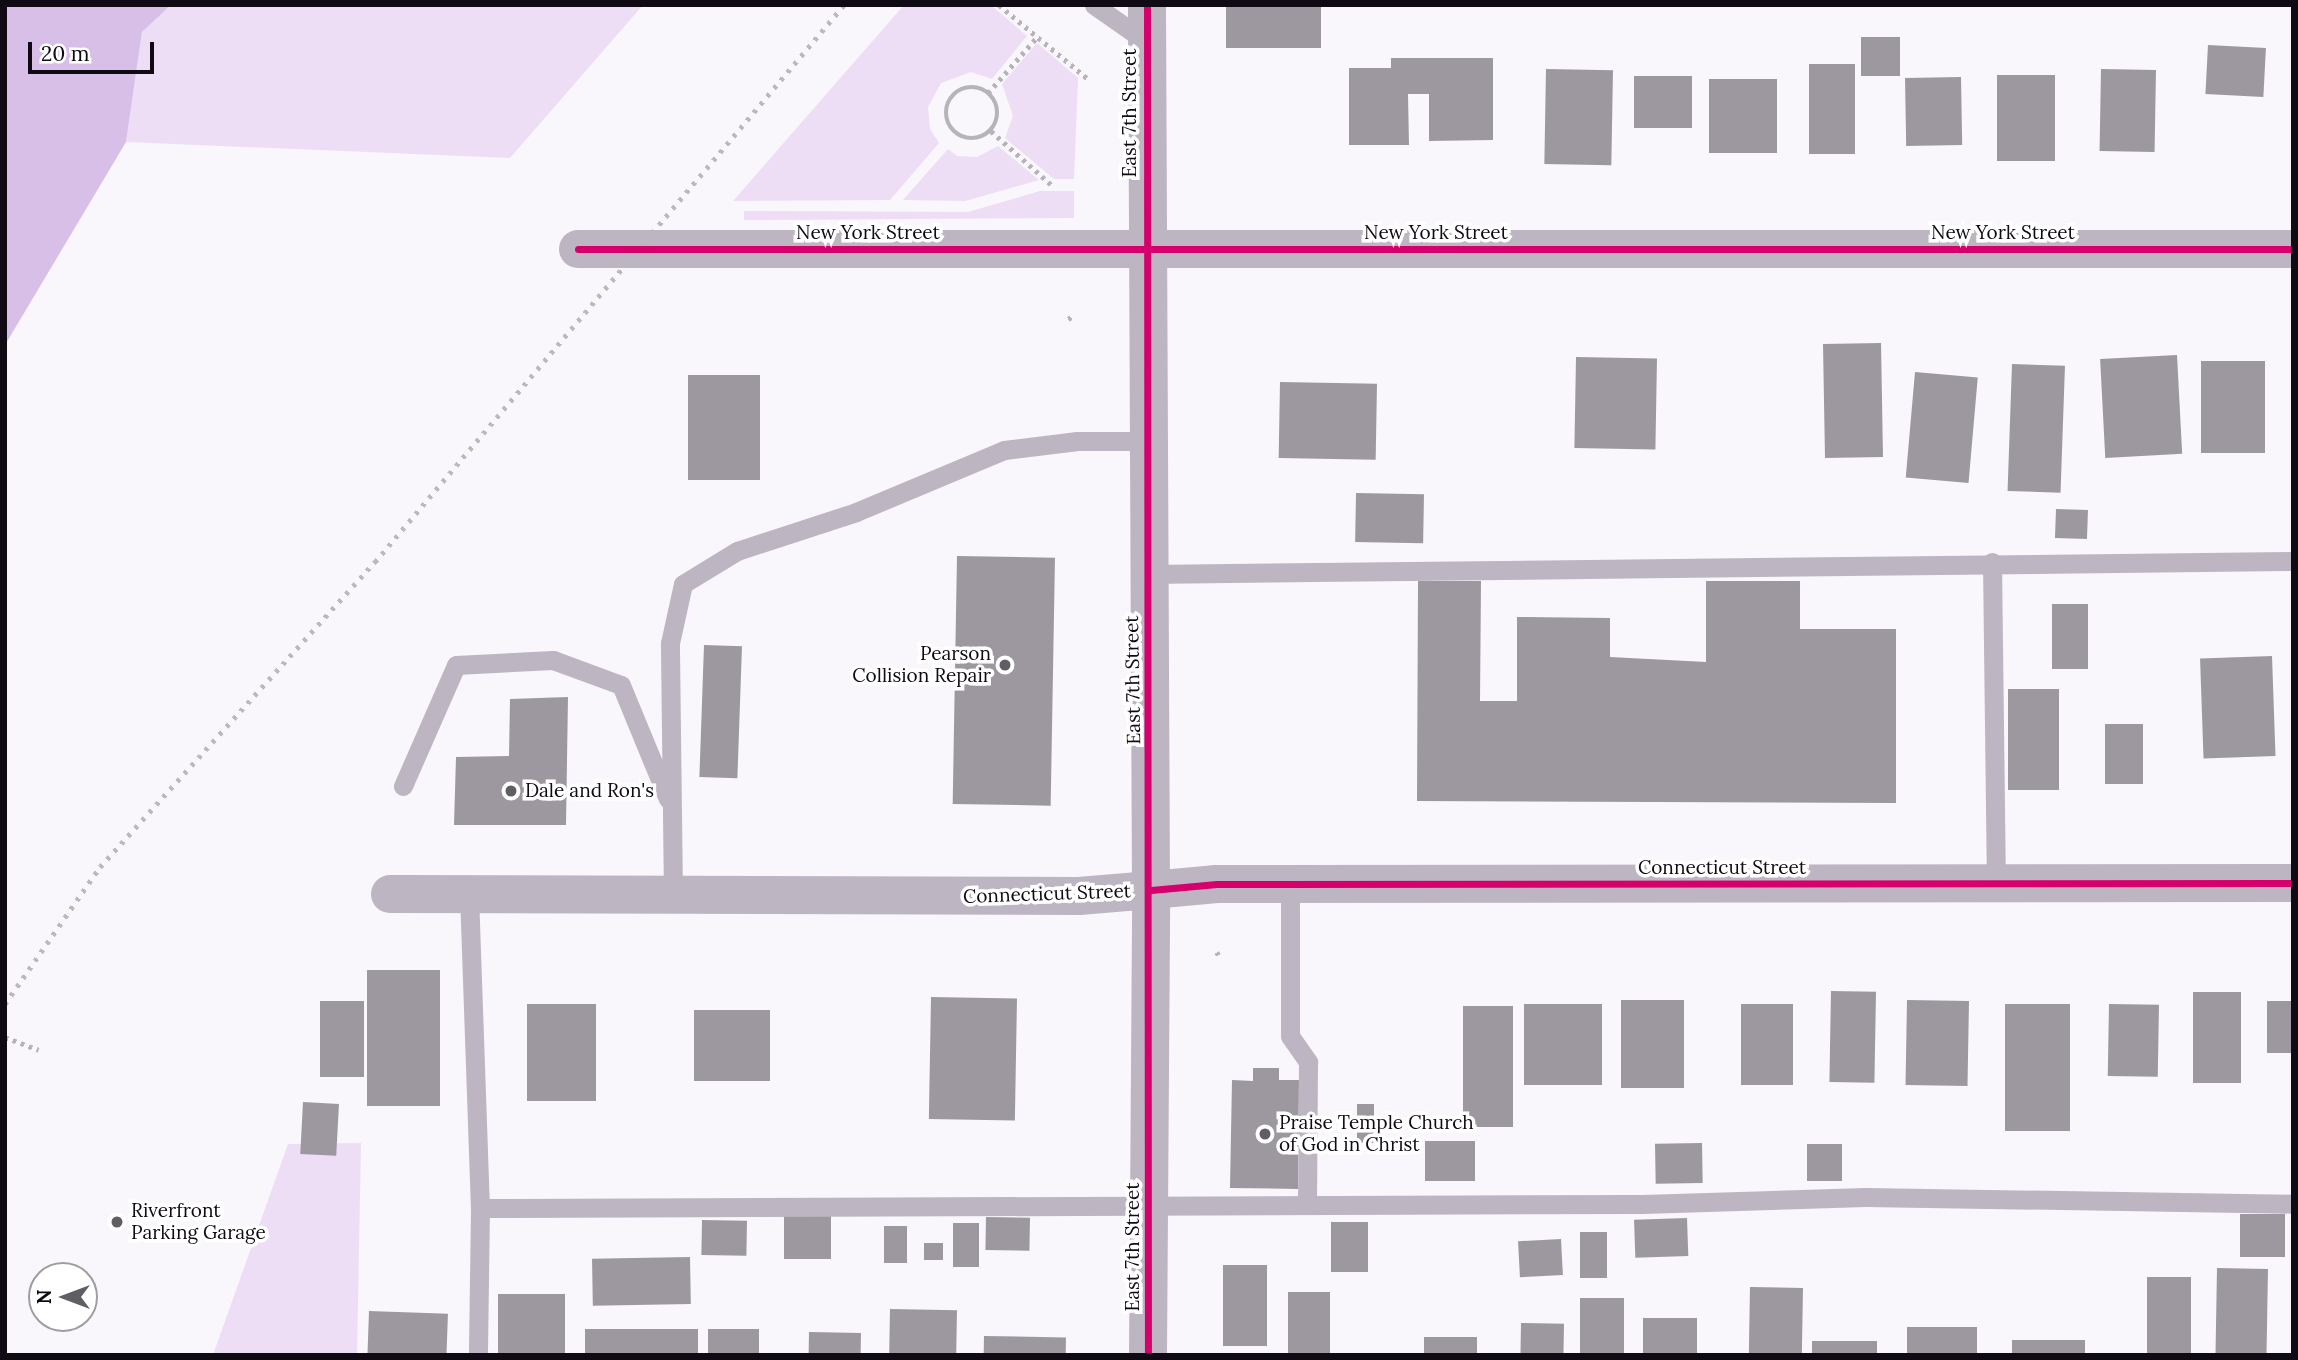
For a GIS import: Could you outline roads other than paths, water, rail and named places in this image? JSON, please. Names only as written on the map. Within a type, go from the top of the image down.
[{"type":"street","name":"East 7th Street","points":[[1147,24],[1145,441],[1151,890],[1148,1355]]},
{"type":"street","name":"New York Street","points":[[578,249],[2293,249]]},
{"type":"street","name":"Connecticut Street","points":[[390,894],[1079,896],[1290,884],[2293,883]]},
{"type":"lane","points":[[1094,5],[1147,24]]},
{"type":"lane","points":[[673,896],[670,643],[683,584],[737,551],[856,512],[1004,450],[1077,441],[1145,441]]},
{"type":"lane","points":[[1147,574],[1992,562],[2293,561]]},
{"type":"lane","points":[[1992,562],[1996,884]]},
{"type":"lane","points":[[403,786],[456,665],[553,660],[621,685],[673,811]]},
{"type":"lane","points":[[1290,884],[1290,1037],[1308,1062],[1307,1204]]},
{"type":"lane","points":[[469,894],[480,1208],[478,1355]]},
{"type":"lane","points":[[480,1208],[1642,1204],[1865,1197],[2293,1203]]},
{"type":"railway","points":[[5,1004],[100,867],[375,562],[844,5]]},
{"type":"place","name":"Pearson Collision Repair","points":[[1005,665]]},
{"type":"place","name":"Dale and Ron's","points":[[511,791]]},
{"type":"place","name":"Praise Temple Church of God in Christ","points":[[1265,1134]]},
{"type":"place","name":"Riverfront Parking Garage","points":[[117,1222]]}]
